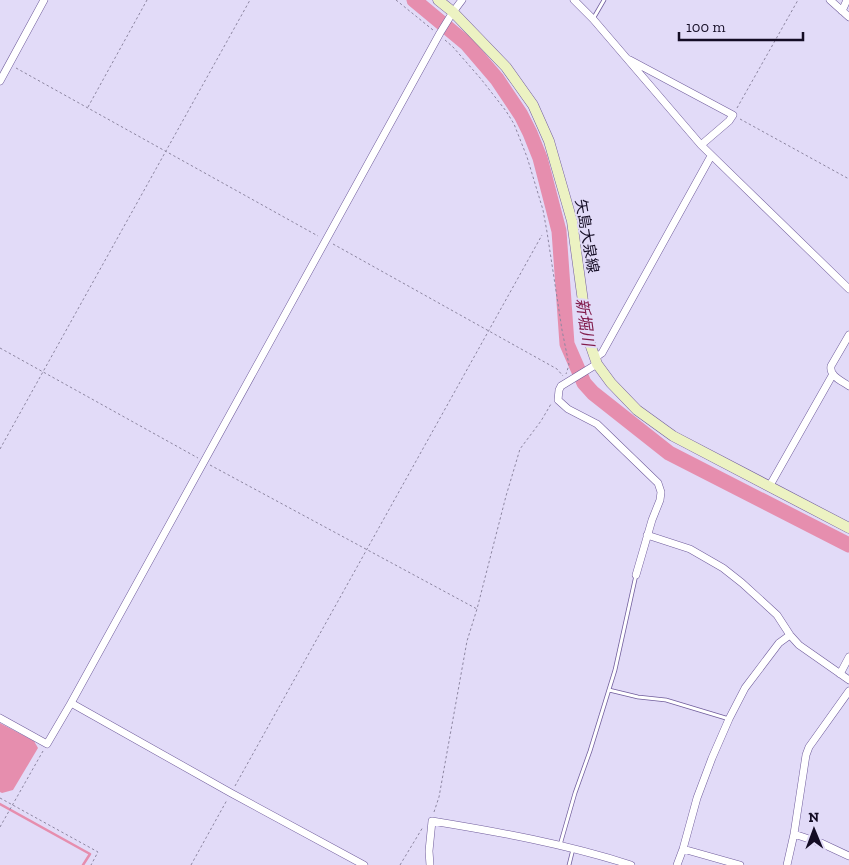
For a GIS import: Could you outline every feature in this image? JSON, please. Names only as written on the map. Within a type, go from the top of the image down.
[{"type":"main road","name":"矢島大泉線","points":[[438,0],[451,15],[506,67],[533,105],[549,141],[572,221],[588,338],[595,363],[637,410],[673,436],[849,528]]},
{"type":"street","points":[[0,80],[44,0]]},
{"type":"street","points":[[0,718],[47,744],[72,703],[440,34],[462,0]]},
{"type":"street","points":[[574,0],[593,19],[711,156],[849,289]]},
{"type":"street","points":[[830,0],[849,17]]},
{"type":"street","points":[[842,11],[847,0]]},
{"type":"street","points":[[625,57],[733,115],[729,121],[701,145]]},
{"type":"street","points":[[636,575],[647,535],[660,500],[661,492],[658,483],[597,424],[568,409],[558,400],[558,390],[567,381],[576,378],[595,363],[602,353],[711,156]]},
{"type":"street","points":[[849,335],[830,370],[849,386]]},
{"type":"street","points":[[769,487],[833,374]]},
{"type":"street","points":[[647,535],[690,549],[723,568],[777,614],[790,635],[799,645],[849,680]]},
{"type":"street","points":[[677,865],[697,798],[729,719],[745,688],[779,643],[790,635]]},
{"type":"street","points":[[840,674],[849,657]]},
{"type":"street","points":[[787,865],[794,834],[806,755],[809,747],[849,691]]},
{"type":"street","points":[[72,703],[231,793],[364,865]]},
{"type":"street","points":[[430,865],[429,821],[492,831],[573,849],[631,865]]},
{"type":"street","points":[[794,834],[821,843],[849,856]]},
{"type":"street","points":[[683,848],[740,865]]},
{"type":"lane","points":[[593,19],[604,0]]},
{"type":"lane","points":[[560,846],[615,670],[636,575]]},
{"type":"lane","points":[[608,690],[638,697],[666,700],[729,719]]},
{"type":"lane","points":[[569,865],[573,849]]},
{"type":"path","points":[[87,107],[147,0]]},
{"type":"path","points":[[0,449],[250,0]]},
{"type":"path","points":[[9,64],[489,331],[556,369],[565,378],[569,365],[548,232],[528,157],[514,124],[494,95],[453,47],[440,34],[396,0]]},
{"type":"path","points":[[798,0],[733,115],[849,179]]},
{"type":"path","points":[[191,865],[542,235]]},
{"type":"path","points":[[0,348],[204,462],[477,610]]},
{"type":"path","points":[[400,865],[429,821],[439,797],[467,641],[520,449],[554,400],[558,400]]},
{"type":"path","points":[[0,827],[47,744]]},
{"type":"path","points":[[0,798],[98,852],[91,865]]},
{"type":"path","points":[[429,821],[435,809]]},
{"type":"shaded area","points":[[0,723],[34,741],[38,748],[13,790],[2,793],[0,792]]},
{"type":"waterway","name":"新堀川","points":[[414,0],[467,44],[497,79],[521,115],[530,133],[540,158],[559,231],[567,344],[584,383],[593,393],[669,453],[849,545]]},
{"type":"waterway","points":[[0,804],[90,854],[83,865]]}]
